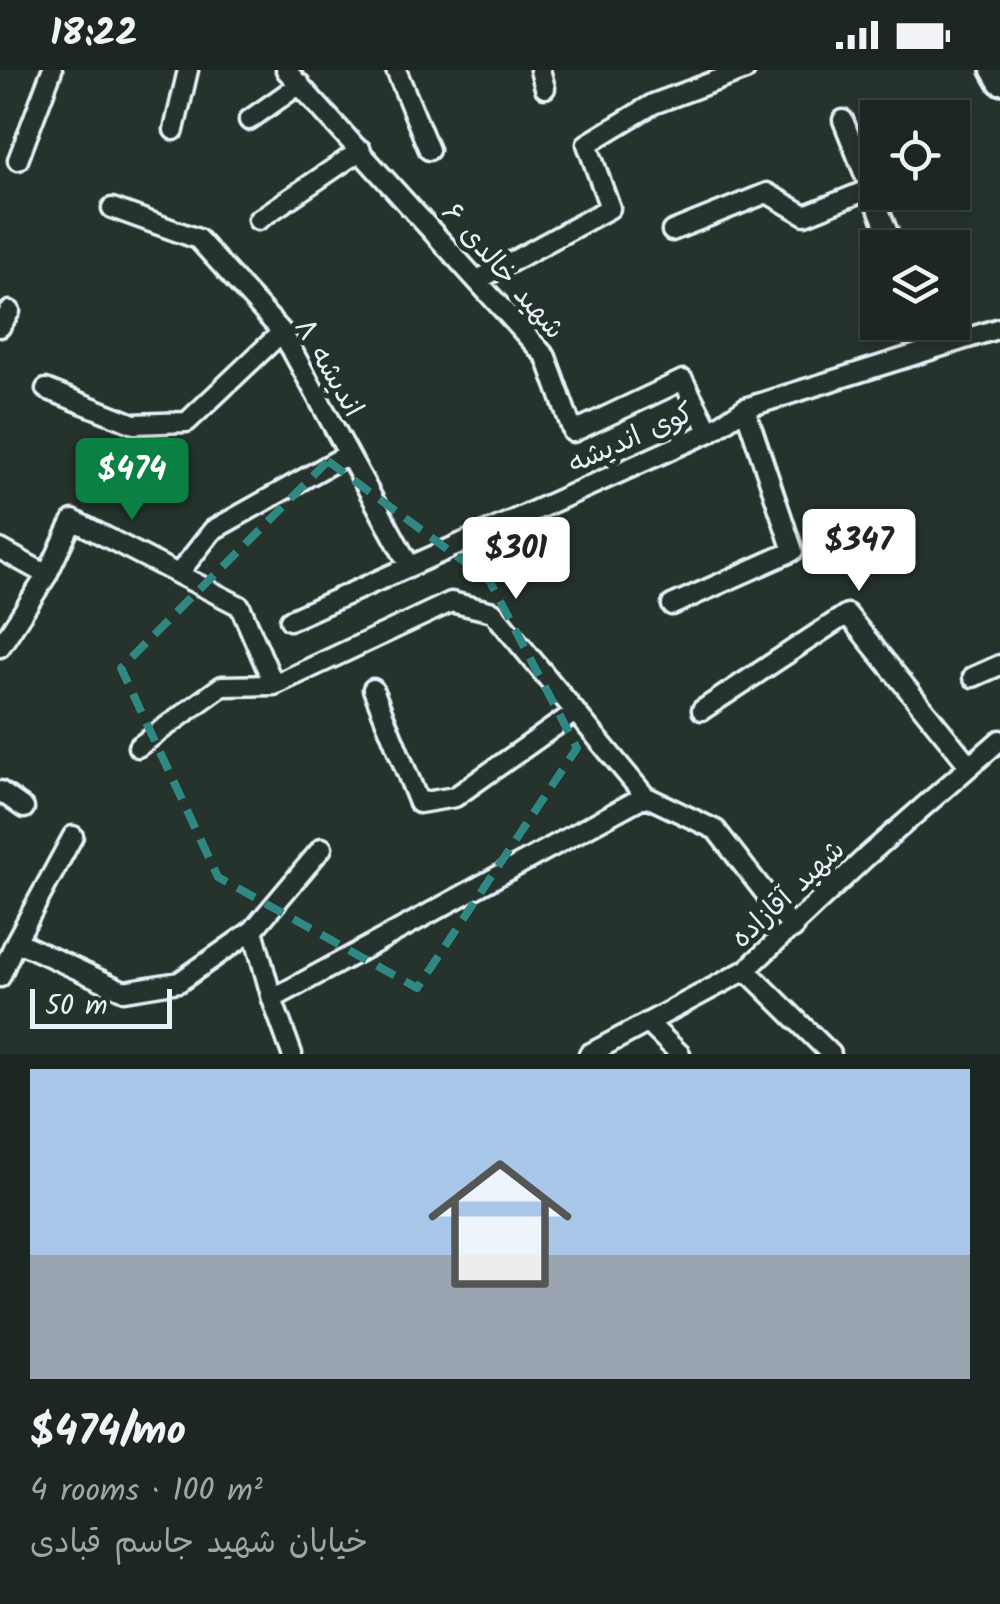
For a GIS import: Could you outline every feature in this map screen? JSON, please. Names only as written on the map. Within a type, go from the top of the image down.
[{"type":"street","points":[[18,160],[52,70]]},
{"type":"street","points":[[174,130],[188,70]]},
{"type":"street","name":"شهید خالدی ۶","points":[[286,70],[546,357],[573,432],[683,380],[710,432]]},
{"type":"street","points":[[396,70],[428,150]]},
{"type":"street","points":[[478,280],[610,208],[587,144],[653,104],[744,70]]},
{"type":"street","points":[[993,70],[1000,82]]},
{"type":"street","points":[[249,120],[300,84]]},
{"type":"street","points":[[843,120],[860,163]]},
{"type":"street","points":[[258,220],[361,150]]},
{"type":"street","points":[[672,231],[767,193],[805,215],[860,193]]},
{"type":"street","name":"اندیشه ۸","points":[[112,208],[198,239],[282,332],[409,564]]},
{"type":"street","name":"کوی اندیشه","points":[[290,620],[710,432],[746,408],[1000,328]]},
{"type":"street","points":[[46,389],[134,424],[187,422],[282,332]]},
{"type":"street","points":[[931,340],[934,348]]},
{"type":"street","points":[[672,605],[793,551],[746,408]]},
{"type":"street","points":[[179,573],[213,530],[348,454]]},
{"type":"street","points":[[0,647],[47,575],[73,520],[240,606],[274,685]]},
{"type":"street","points":[[0,549],[47,575]]},
{"type":"street","points":[[138,747],[222,686],[274,685],[451,602],[493,612],[645,796],[716,830],[793,929]]},
{"type":"street","points":[[702,710],[847,614],[968,764]]},
{"type":"street","points":[[973,677],[1000,666]]},
{"type":"street","points":[[373,689],[419,804],[455,797],[574,712]]},
{"type":"street","name":"شهید آقازاده","points":[[589,1054],[746,970],[968,764],[1000,740]]},
{"type":"street","points":[[0,791],[24,808]]},
{"type":"street","points":[[272,999],[645,796]]},
{"type":"street","points":[[0,977],[73,836]]},
{"type":"street","points":[[16,941],[124,991],[179,982],[254,930],[322,848]]},
{"type":"street","points":[[254,930],[272,999],[292,1054]]},
{"type":"street","points":[[746,970],[832,1054]]},
{"type":"street","points":[[648,1023],[680,1054]]},
{"type":"highlighted area","points":[[328,461],[489,580],[577,748],[417,988],[218,877],[121,668]]}]
